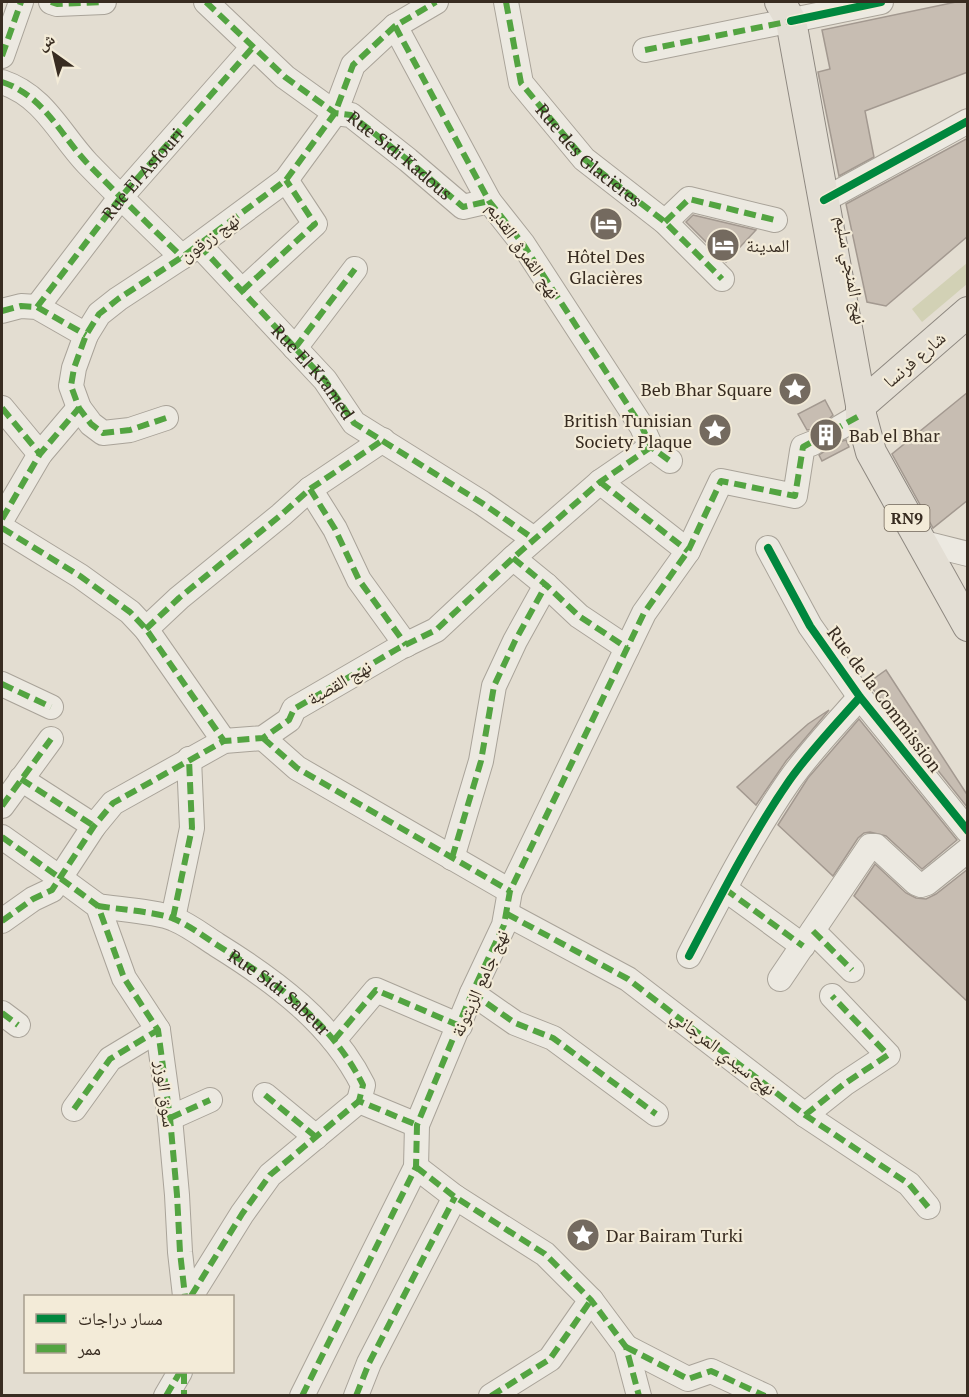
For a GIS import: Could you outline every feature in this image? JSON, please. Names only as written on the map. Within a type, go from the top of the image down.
[{"type":"main road","name":"نهج المنجي سليم","points":[[786,11],[824,200],[854,416]]},
{"type":"main road","name":"شارع فرنسا","points":[[854,416],[968,312]]},
{"type":"main road","name":"RN9","points":[[854,416],[871,452],[968,626]]},
{"type":"street","points":[[2,56],[21,2]]},
{"type":"street","points":[[51,2],[57,4],[104,2]]},
{"type":"street","name":"Rue Sidi Kadous","points":[[206,2],[285,77],[335,113],[351,115],[463,207],[489,201]]},
{"type":"street","name":"نهج زرقون","points":[[166,418],[130,430],[103,433],[91,424],[79,408],[71,386],[74,368],[86,335],[99,314],[286,180],[335,113],[353,64],[395,26],[436,2]]},
{"type":"street","name":"Rue des Glacières","points":[[506,2],[521,83],[584,159],[665,222],[722,279]]},
{"type":"street","points":[[645,50],[786,11],[881,2]]},
{"type":"street","name":"نهج الڨمرڨ القديم","points":[[395,26],[489,201],[523,244],[661,454]]},
{"type":"street","name":"Rue El Asfouri","points":[[37,307],[120,198],[253,47]]},
{"type":"street","name":"Rue El Kramed","points":[[2,82],[16,87],[46,110],[85,160],[120,198],[242,291],[325,380],[354,423],[534,539]]},
{"type":"street","points":[[824,200],[968,121]]},
{"type":"street","points":[[242,291],[315,224],[286,180]]},
{"type":"street","points":[[665,222],[690,199],[775,220]]},
{"type":"street","points":[[295,348],[355,269]]},
{"type":"street","points":[[2,311],[21,306],[37,307],[86,335]]},
{"type":"street","points":[[2,408],[40,454]]},
{"type":"street","points":[[2,519],[40,454],[79,408]]},
{"type":"street","points":[[146,629],[179,598],[310,489],[383,440]]},
{"type":"street","name":"نهج جامع الزيتونة","points":[[302,1395],[416,1167],[417,1125],[472,993],[504,925],[509,902],[644,613],[688,551],[721,481],[793,496],[803,447],[813,443]]},
{"type":"street","name":"نهج القصبة","points":[[263,738],[289,720],[294,709],[435,630],[600,482],[661,454]]},
{"type":"street","points":[[600,482],[688,551]]},
{"type":"street","points":[[310,489],[335,529],[359,580],[406,645]]},
{"type":"street","points":[[2,528],[80,576],[130,612],[146,629],[224,741]]},
{"type":"street","points":[[920,542],[968,554]]},
{"type":"street","name":"Rue de la Commission","points":[[768,548],[810,626],[860,697],[968,831]]},
{"type":"street","points":[[513,558],[579,616],[627,648]]},
{"type":"street","points":[[452,858],[481,761],[494,686],[515,641],[546,585]]},
{"type":"street","points":[[2,684],[51,707]]},
{"type":"street","points":[[688,956],[725,889],[795,773],[860,697]]},
{"type":"street","points":[[2,921],[33,899],[52,890],[94,826],[113,802],[224,741],[263,738]]},
{"type":"street","name":"نهج سيدي المرجاني","points":[[263,738],[297,768],[452,858],[509,902],[628,979],[805,1114],[909,1184],[928,1208]]},
{"type":"street","points":[[2,806],[51,739]]},
{"type":"street","points":[[173,918],[192,828],[189,759]]},
{"type":"street","points":[[21,779],[94,826]]},
{"type":"street","points":[[2,837],[98,906]]},
{"type":"street","points":[[780,979],[870,846],[876,846],[921,885],[927,883],[968,850]]},
{"type":"street","points":[[725,889],[808,938],[852,970]]},
{"type":"street","name":"Rue Sidi Sabeur","points":[[98,906],[173,918],[256,969],[287,992],[334,1040],[351,1062],[363,1085],[359,1101]]},
{"type":"street","name":"سوق الوزر","points":[[98,906],[124,978],[158,1030],[170,1118],[185,1295]]},
{"type":"street","points":[[334,1040],[376,990],[460,1026]]},
{"type":"street","points":[[472,993],[515,1023],[553,1038],[656,1114]]},
{"type":"street","points":[[805,1114],[844,1084],[888,1055],[832,996]]},
{"type":"street","points":[[74,1109],[110,1059],[158,1030]]},
{"type":"street","points":[[265,1095],[316,1137]]},
{"type":"street","points":[[170,1118],[210,1101]]},
{"type":"street","points":[[192,1295],[242,1214],[270,1175],[359,1101],[417,1125]]},
{"type":"street","points":[[416,1167],[455,1197],[545,1254],[591,1300],[626,1347],[639,1395]]},
{"type":"street","points":[[356,1395],[369,1363],[455,1197]]},
{"type":"street","points":[[490,1395],[550,1359],[591,1300]]},
{"type":"street","points":[[626,1347],[688,1379],[711,1371],[765,1395]]},
{"type":"street","points":[[166,1395],[181,1373]]},
{"type":"street","points":[[182,1373],[184,1395]]},
{"type":"green space","points":[[967,263],[967,284],[922,322],[912,309]]},
{"type":"building","points":[[956,2],[968,2],[968,72],[865,111],[874,157],[839,176],[818,72],[830,69],[822,30]]},
{"type":"building","points":[[968,138],[968,236],[886,306],[867,302],[846,204]]},
{"type":"building","name":"المدينة","points":[[693,215],[756,230],[726,262],[686,222]]},
{"type":"building","points":[[968,392],[968,500],[933,528],[892,454]]},
{"type":"building","name":"Bab el Bhar","points":[[825,400],[833,415],[826,422],[826,435],[833,441],[846,440],[849,447],[822,461],[819,455],[825,451],[827,446],[826,437],[816,429],[807,430],[798,414]]},
{"type":"building","points":[[886,670],[968,796],[968,808],[868,683]]},
{"type":"building","points":[[829,710],[786,761],[756,805],[737,787],[808,724]]},
{"type":"building","points":[[859,719],[957,840],[922,869],[886,836],[870,832],[858,838],[833,876],[778,825],[808,778]]},
{"type":"building","points":[[875,864],[906,893],[916,898],[926,899],[968,869],[968,1002],[854,896]]},
{"type":"marked path","points":[[2,56],[21,2]]},
{"type":"marked path","points":[[51,2],[57,4],[104,2]]},
{"type":"marked path","points":[[206,2],[285,77],[335,113],[351,115],[463,207],[489,201]]},
{"type":"marked path","points":[[166,418],[130,430],[103,433],[91,424],[79,408],[71,386],[74,368],[86,335],[99,314],[182,257],[286,180],[335,113],[353,65],[395,26],[436,2]]},
{"type":"marked path","points":[[506,2],[521,83],[584,159],[665,222],[722,279]]},
{"type":"marked path","points":[[645,50],[791,21]]},
{"type":"marked path","points":[[395,26],[489,201],[523,244],[642,427],[651,447],[670,461]]},
{"type":"marked path","points":[[37,307],[120,198],[253,47]]},
{"type":"marked path","points":[[2,82],[17,88],[40,106],[87,163],[182,257]]},
{"type":"marked path","points":[[242,291],[315,224],[286,180]]},
{"type":"marked path","points":[[665,222],[689,199],[775,220]]},
{"type":"marked path","points":[[199,245],[325,380],[354,423],[482,503],[534,539]]},
{"type":"marked path","points":[[295,348],[355,269]]},
{"type":"marked path","points":[[2,311],[21,306],[37,307],[86,335]]},
{"type":"marked path","points":[[2,408],[40,454]]},
{"type":"marked path","points":[[2,519],[40,454],[79,408]]},
{"type":"marked path","points":[[302,1396],[416,1167],[417,1125],[472,993],[504,925],[510,891],[644,613],[688,551],[721,481],[795,496],[803,447],[861,415]]},
{"type":"marked path","points":[[146,629],[179,598],[310,489],[383,440]]},
{"type":"marked path","points":[[2,921],[33,899],[52,890],[94,826],[113,803],[224,741],[263,738],[289,720],[294,709],[399,648],[436,630],[513,558],[600,482],[651,447]]},
{"type":"marked path","points":[[600,482],[688,551]]},
{"type":"marked path","points":[[310,489],[335,529],[359,580],[406,645]]},
{"type":"marked path","points":[[2,528],[80,576],[130,612],[146,629],[224,741]]},
{"type":"marked path","points":[[513,558],[579,616],[627,648]]},
{"type":"marked path","points":[[452,858],[481,761],[494,686],[515,641],[546,585]]},
{"type":"marked path","points":[[2,684],[51,707]]},
{"type":"marked path","points":[[263,738],[297,768],[510,891]]},
{"type":"marked path","points":[[2,806],[51,739]]},
{"type":"marked path","points":[[173,918],[192,828],[189,759]]},
{"type":"marked path","points":[[21,779],[94,826]]},
{"type":"marked path","points":[[2,837],[98,906],[124,978],[158,1030],[170,1118],[185,1295]]},
{"type":"marked path","points":[[725,889],[803,946]]},
{"type":"marked path","points":[[98,906],[174,919],[260,973],[300,1005],[335,1042],[363,1085],[359,1101],[417,1125]]},
{"type":"marked path","points":[[507,914],[628,979],[805,1115],[909,1184],[928,1207]]},
{"type":"marked path","points":[[813,931],[852,970]]},
{"type":"marked path","points":[[334,1040],[376,990],[460,1026]]},
{"type":"marked path","points":[[472,993],[515,1023],[553,1038],[656,1114]]},
{"type":"marked path","points":[[805,1115],[844,1084],[888,1055],[832,996]]},
{"type":"marked path","points":[[2,1013],[18,1025]]},
{"type":"marked path","points":[[74,1109],[110,1059],[158,1030]]},
{"type":"marked path","points":[[265,1095],[316,1137]]},
{"type":"marked path","points":[[170,1118],[210,1100]]},
{"type":"marked path","points":[[192,1295],[242,1214],[270,1175],[359,1101]]},
{"type":"marked path","points":[[416,1167],[455,1197],[545,1254],[591,1300],[626,1347],[639,1396]]},
{"type":"marked path","points":[[356,1396],[369,1363],[455,1197]]},
{"type":"marked path","points":[[491,1396],[550,1359],[591,1300]]},
{"type":"marked path","points":[[626,1347],[688,1379],[711,1371],[765,1396]]},
{"type":"marked path","points":[[166,1396],[179,1373]]},
{"type":"marked path","points":[[184,1373],[184,1396]]},
{"type":"cycle path","points":[[791,21],[881,2]]},
{"type":"cycle path","points":[[824,200],[968,121]]},
{"type":"cycle path","points":[[768,548],[810,626],[860,697],[968,831]]},
{"type":"cycle path","points":[[689,956],[736,867],[775,802],[806,759],[860,697]]},
{"type":"place","name":"Hôtel Des Glacières","points":[[606,224]]},
{"type":"place","name":"المدينة","points":[[723,245]]},
{"type":"place","name":"Beb Bhar Square","points":[[795,389]]},
{"type":"place","name":"British Tunisian Society Plaque","points":[[715,430]]},
{"type":"place","name":"Bab el Bhar","points":[[826,435]]},
{"type":"place","name":"Dar Bairam Turki","points":[[583,1235]]}]
